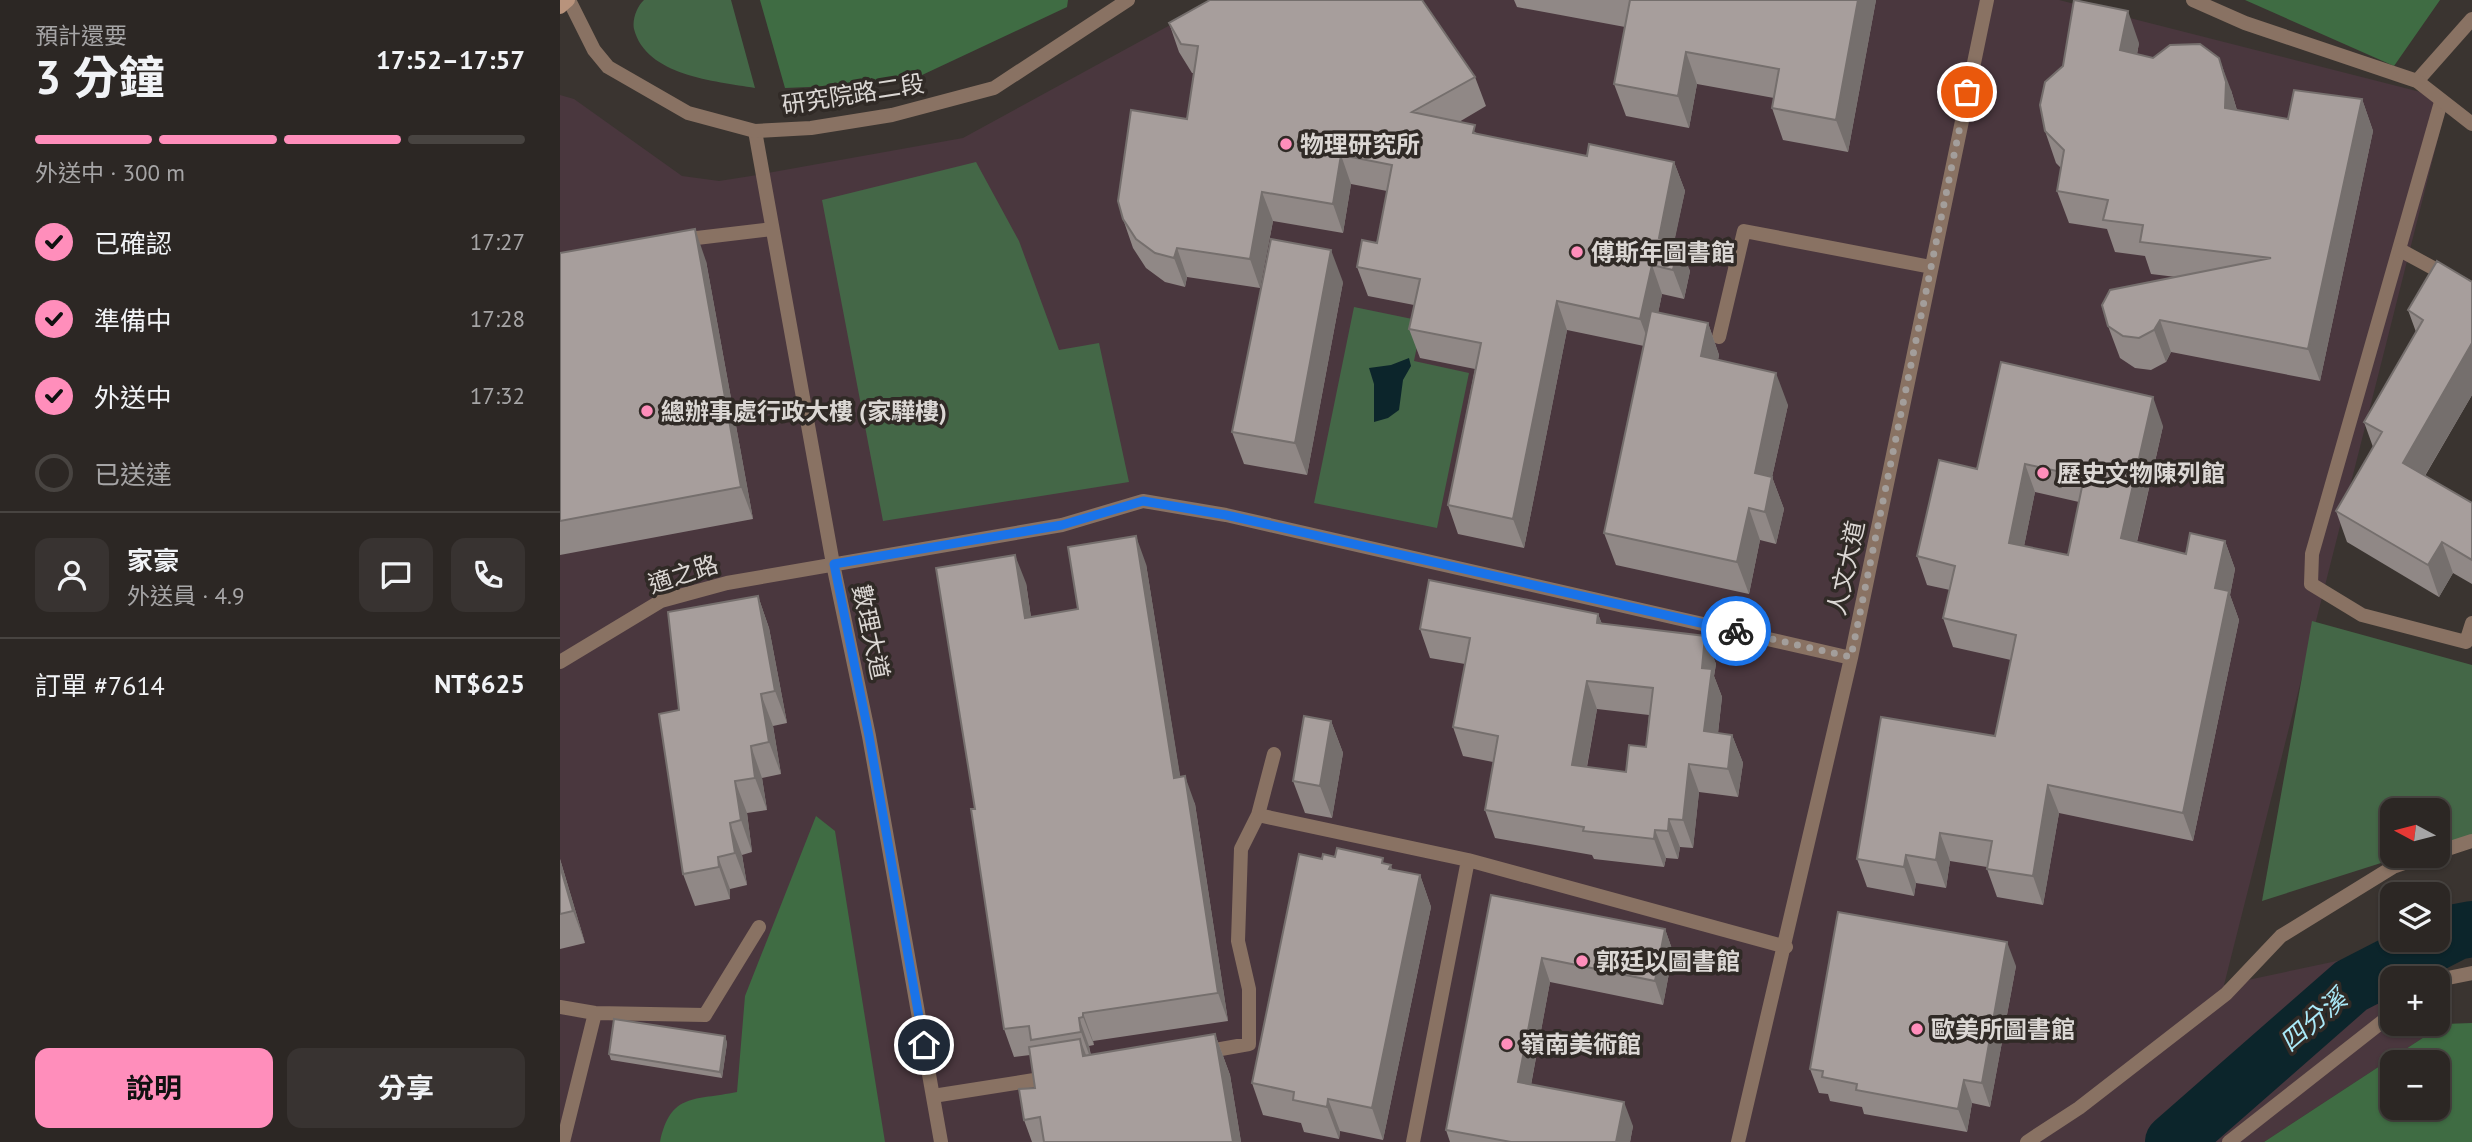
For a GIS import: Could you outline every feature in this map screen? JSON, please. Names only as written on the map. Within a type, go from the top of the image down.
[{"type":"main road","name":"研究院路二段","points":[[560,7],[566,0]]},
{"type":"street","name":"研究院路二段","points":[[566,0],[594,50],[608,67],[688,113],[755,131],[811,128],[892,116],[994,88],[1128,0]]},
{"type":"street","name":"人文大道","points":[[1738,1142],[1786,947],[1851,657],[1987,0]]},
{"type":"street","points":[[2193,0],[2245,23],[2417,81],[2472,124]]},
{"type":"street","points":[[2417,81],[2472,19]]},
{"type":"street","points":[[2441,102],[2409,204],[2400,250],[2312,554],[2311,584],[2362,615],[2469,643],[2472,623]]},
{"type":"street","name":"數理大道","points":[[755,131],[834,564],[869,736],[941,1142]]},
{"type":"street","points":[[664,243],[772,229]]},
{"type":"street","points":[[1719,337],[1744,231],[1931,267]]},
{"type":"street","points":[[2400,250],[2472,289]]},
{"type":"street","name":"適之路","points":[[560,662],[661,601],[727,583],[1062,525],[1143,501],[1226,515],[1851,657]]},
{"type":"street","points":[[1194,1053],[1249,1044],[1249,989],[1238,941],[1241,849],[1258,815],[1274,754]]},
{"type":"street","points":[[1258,815],[1468,860],[1786,947]]},
{"type":"street","points":[[2450,848],[2472,841]]},
{"type":"street","points":[[1413,1142],[1468,860]]},
{"type":"street","points":[[2027,1142],[2078,1108],[2226,994],[2281,936],[2391,868]]},
{"type":"street","points":[[560,1007],[595,1013],[705,1015],[759,928]]},
{"type":"street","points":[[2450,978],[2472,973]]},
{"type":"street","points":[[563,1142],[595,1013]]},
{"type":"street","points":[[2229,1142],[2380,1023]]},
{"type":"street","points":[[933,1096],[1070,1074]]},
{"type":"shaded area","points":[[1216,0],[2059,0],[2448,99],[2224,985],[2380,952],[2429,952],[2432,966],[2380,966],[2380,1036],[2426,1036],[2404,1050],[2380,1050],[2380,1066],[2264,1142],[560,1142],[560,95],[574,99],[682,176],[719,181],[963,138]]},
{"type":"green space","points":[[644,0],[731,0],[755,88],[684,74],[652,57],[641,45],[634,29],[636,13]]},
{"type":"green space","points":[[760,0],[1068,0],[1067,7],[905,83],[785,88]]},
{"type":"green space","points":[[2245,0],[2440,0],[2394,66]]},
{"type":"green space","points":[[976,162],[1019,241],[1059,350],[1099,343],[1129,482],[883,521],[822,200]]},
{"type":"green space","points":[[1354,307],[1422,321],[1414,361],[1469,373],[1437,528],[1314,503]]},
{"type":"green space","points":[[2312,621],[2472,665],[2472,835],[2450,842],[2450,798],[2380,798],[2380,863],[2262,901]]},
{"type":"green space","points":[[816,816],[835,831],[885,1142],[660,1142],[671,1114],[678,1107],[697,1099],[737,1092],[745,996]]},
{"type":"green space","points":[[2472,1023],[2472,1142],[2264,1142],[2380,1066],[2380,1120],[2450,1120],[2450,1050],[2404,1050],[2426,1036],[2450,1036],[2450,1024]]},
{"type":"water","points":[[1409,358],[1411,366],[1403,380],[1399,410],[1388,418],[1374,422],[1374,384],[1369,368],[1391,365]]},
{"type":"building","points":[[1210,0],[1422,0],[1475,77],[1412,112],[1475,125],[1473,133],[1587,156],[1589,144],[1674,162],[1659,238],[1679,242],[1673,270],[1652,265],[1640,319],[1557,301],[1513,519],[1448,505],[1481,343],[1409,329],[1420,279],[1357,267],[1362,240],[1377,243],[1392,165],[1341,155],[1333,204],[1262,192],[1250,259],[1177,248],[1174,258],[1155,253],[1136,239],[1123,219],[1118,201],[1131,110],[1187,119],[1198,46],[1181,44],[1169,23]]},
{"type":"building","points":[[1630,0],[1858,0],[1836,120],[1772,108],[1779,69],[1686,52],[1678,96],[1614,84]]},
{"type":"building","points":[[2074,0],[2128,11],[2120,50],[2153,58],[2170,45],[2200,44],[2219,58],[2226,82],[2225,108],[2288,119],[2294,90],[2362,99],[2308,349],[2160,320],[2154,330],[2139,338],[2123,336],[2108,326],[2102,305],[2110,290],[2271,258],[2140,242],[2143,225],[2103,220],[2108,200],[2057,191],[2064,150],[2045,131],[2040,105],[2045,82],[2063,66]]},
{"type":"building","name":"總辦事處行政大樓 (家驊樓)","points":[[695,229],[741,487],[560,521],[560,253]]},
{"type":"building","points":[[1271,239],[1331,250],[1295,443],[1232,432]]},
{"type":"building","points":[[2437,261],[2472,282],[2472,343],[2403,463],[2472,503],[2472,560],[2442,542],[2428,565],[2336,511],[2382,432],[2364,422],[2423,320],[2408,310]]},
{"type":"building","points":[[1651,311],[1708,323],[1701,356],[1776,373],[1755,473],[1772,477],[1765,512],[1749,508],[1737,562],[1604,533]]},
{"type":"building","points":[[2001,362],[2153,397],[2121,538],[2186,554],[2190,533],[2225,541],[2215,588],[2229,591],[2183,813],[2048,785],[2033,876],[1987,869],[1992,841],[1940,833],[1936,860],[1906,855],[1904,867],[1857,859],[1881,717],[1995,736],[2016,635],[1943,618],[1955,566],[1917,556],[1939,460],[1977,469]],"holes":[[[2025,464],[2084,477],[2068,555],[2009,543]]]},
{"type":"building","points":[[1136,536],[1174,778],[1185,776],[1218,993],[1083,1013],[1083,1017],[1079,1018],[1081,1032],[1031,1040],[1029,1026],[1004,1029],[971,809],[975,809],[936,568],[1015,555],[1025,618],[1078,609],[1068,547]]},
{"type":"building","points":[[1429,580],[1598,614],[1597,623],[1705,636],[1702,668],[1712,669],[1704,731],[1732,735],[1728,769],[1689,764],[1683,820],[1669,819],[1668,831],[1655,830],[1654,839],[1583,831],[1584,827],[1485,810],[1498,736],[1453,727],[1470,638],[1420,629]],"holes":[[[1587,681],[1653,688],[1646,747],[1629,745],[1626,772],[1572,765]]]},
{"type":"building","points":[[758,596],[775,691],[761,694],[769,742],[751,746],[755,778],[735,781],[741,820],[730,823],[735,853],[718,857],[719,867],[683,874],[659,714],[679,710],[668,612]]},
{"type":"building","points":[[1304,716],[1331,721],[1320,786],[1293,781]]},
{"type":"building","points":[[1337,848],[1383,858],[1382,863],[1391,865],[1389,869],[1420,875],[1372,1108],[1328,1099],[1327,1107],[1293,1100],[1294,1092],[1252,1083],[1299,854],[1322,859],[1323,854],[1335,857]]},
{"type":"building","points":[[560,866],[573,911],[560,914]]},
{"type":"building","points":[[1491,895],[1665,929],[1655,981],[1542,958],[1518,1082],[1624,1102],[1616,1142],[1511,1142],[1446,1130]]},
{"type":"building","name":"歐美所圖書館","points":[[1838,912],[2007,942],[1982,1083],[1964,1080],[1958,1109],[1856,1090],[1857,1084],[1822,1077],[1823,1071],[1810,1069]]},
{"type":"building","points":[[614,1019],[725,1036],[720,1072],[609,1054]]},
{"type":"building","points":[[1215,1034],[1233,1142],[1044,1142],[1040,1117],[1024,1120],[1019,1089],[1035,1088],[1029,1047],[1080,1039],[1083,1056]]},
{"type":"waterway","name":"四分溪","points":[[2173,1142],[2351,986],[2456,932],[2472,929]]},
{"type":"way so far","points":[[1736,631],[1851,657],[1967,92]]},
{"type":"place","name":"物理研究所","points":[[1286,144]]},
{"type":"place","name":"傅斯年圖書館","points":[[1577,252]]},
{"type":"place","name":"總辦事處行政大樓 (家驊樓)","points":[[647,411]]},
{"type":"place","name":"歷史文物陳列館","points":[[2043,473]]},
{"type":"place","name":"郭廷以圖書館","points":[[1582,961]]},
{"type":"place","name":"歐美所圖書館","points":[[1917,1029]]},
{"type":"place","name":"嶺南美術館","points":[[1507,1044]]},
{"type":"route","points":[[924,1045],[869,736],[834,564],[1062,525],[1143,501],[1226,515],[1736,631]]}]
